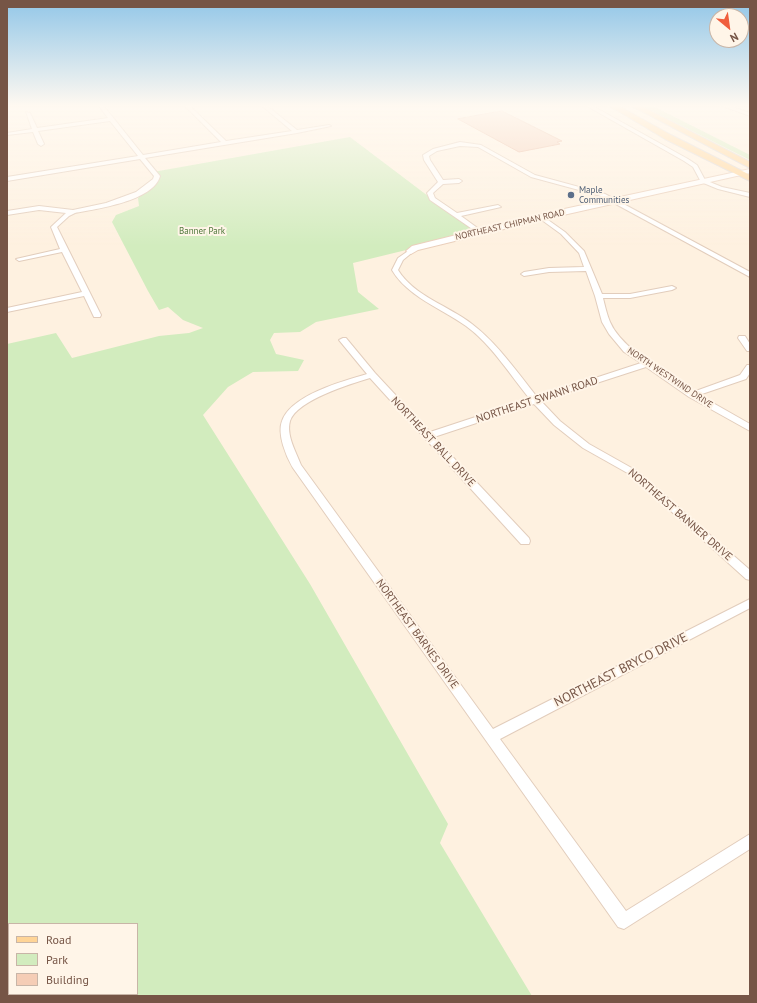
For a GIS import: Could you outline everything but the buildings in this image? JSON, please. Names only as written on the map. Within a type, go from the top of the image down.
[{"type":"main road","points":[[697,152],[750,178]]},
{"type":"main road","points":[[724,152],[750,165]]},
{"type":"street","points":[[97,315],[54,227],[67,215],[73,212],[121,201],[153,184],[157,176],[136,152]]},
{"type":"street","points":[[7,179],[172,152]]},
{"type":"street","points":[[433,152],[426,155],[427,160],[441,182]]},
{"type":"street","points":[[489,152],[533,176],[603,195],[750,275]]},
{"type":"street","points":[[671,152],[695,166],[703,181],[720,188],[750,195]]},
{"type":"street","name":"NORTHEAST CHIPMAN ROAD","points":[[411,251],[415,248],[541,217],[750,171]]},
{"type":"street","points":[[441,182],[459,181]]},
{"type":"street","points":[[441,182],[439,186],[430,193],[432,199],[480,232]]},
{"type":"street","points":[[456,215],[498,207]]},
{"type":"street","points":[[7,213],[39,208],[73,212]]},
{"type":"street","name":"NORTH WESTWIND DRIVE","points":[[541,217],[563,233],[582,252],[599,296],[606,322],[613,334],[627,350],[692,394],[750,428]]},
{"type":"street","points":[[19,259],[64,250]]},
{"type":"street","name":"NORTHEAST BANNER DRIVE","points":[[411,251],[400,259],[395,270],[401,280],[413,290],[468,325],[489,343],[536,401],[557,423],[586,446],[634,473],[750,576]]},
{"type":"street","points":[[524,274],[549,270],[589,269]]},
{"type":"street","points":[[599,296],[630,296],[672,288]]},
{"type":"street","points":[[7,310],[86,293]]},
{"type":"street","points":[[742,338],[750,349]]},
{"type":"street","name":"NORTHEAST BALL DRIVE","points":[[343,340],[372,375],[427,436],[525,541]]},
{"type":"street","name":"NORTHEAST SWANN ROAD","points":[[427,436],[647,364]]},
{"type":"street","points":[[692,394],[743,377],[750,367]]},
{"type":"street","name":"NORTHEAST BARNES DRIVE","points":[[372,375],[332,387],[296,408],[286,421],[286,441],[296,466],[624,921],[750,841]]},
{"type":"street","name":"NORTHEAST BRYCO DRIVE","points":[[491,737],[750,603]]},
{"type":"green space","name":"Banner Park","points":[[267,152],[370,152],[432,199],[480,232],[353,263],[358,292],[379,309],[316,322],[300,332],[274,333],[270,340],[276,354],[304,360],[298,371],[253,372],[228,387],[203,415],[310,584],[448,824],[440,843],[532,996],[7,996],[7,344],[56,333],[72,358],[159,336],[189,333],[203,328],[183,320],[168,307],[159,310],[112,222],[116,215],[139,206],[138,198],[156,180],[153,172]]},
{"type":"green space","points":[[734,152],[744,152],[750,155],[750,160]]},
{"type":"place","name":"Maple Communities","points":[[571,195]]}]
